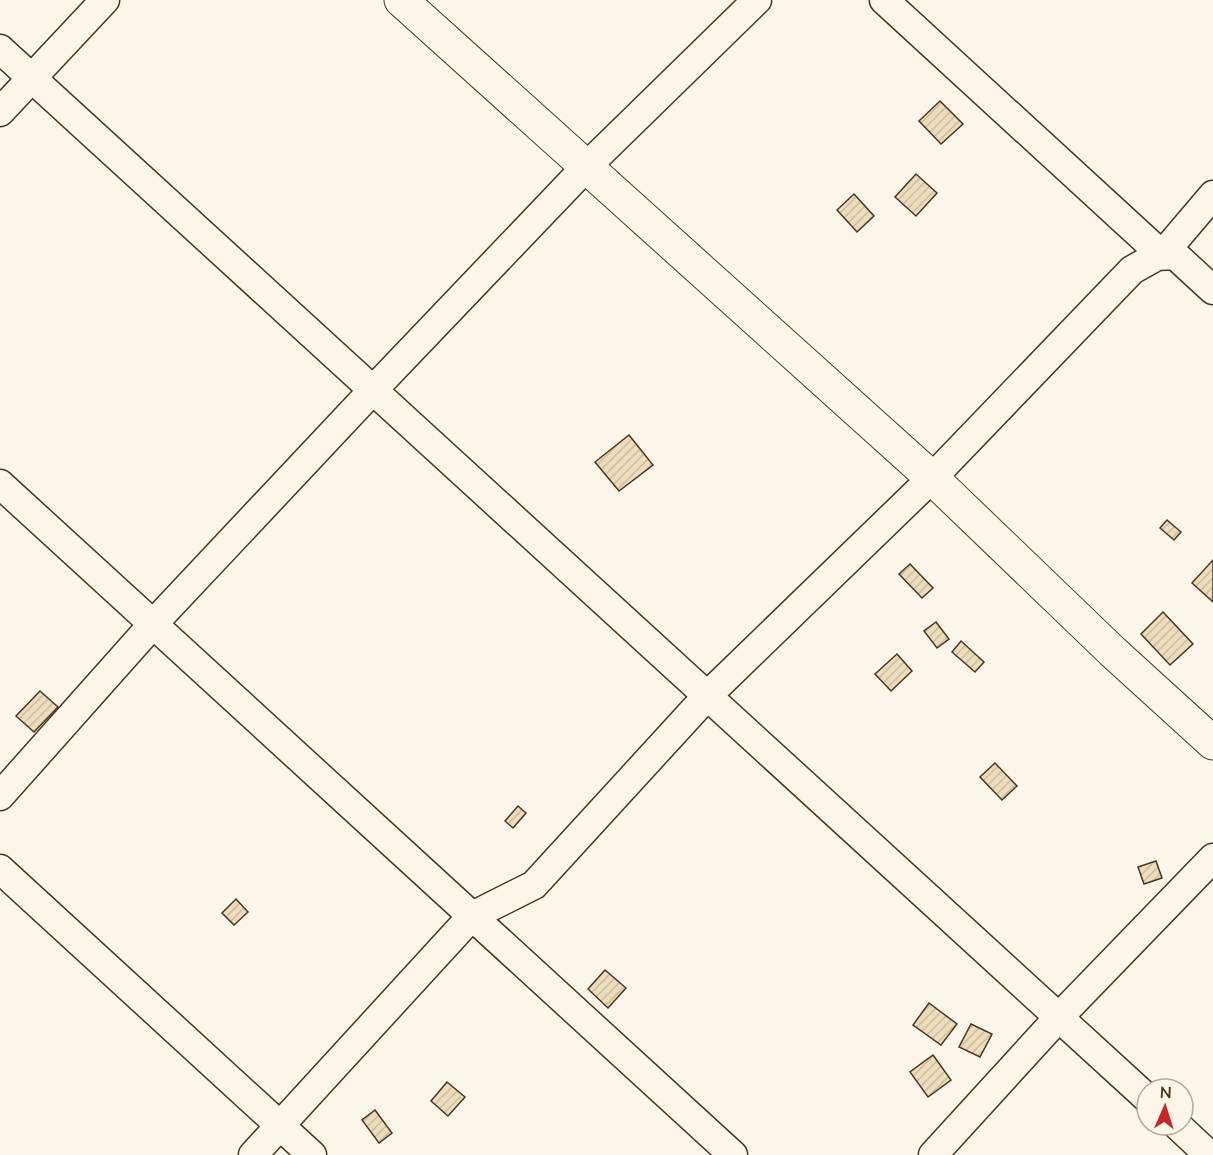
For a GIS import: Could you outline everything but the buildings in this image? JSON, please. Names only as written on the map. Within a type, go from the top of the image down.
[{"type":"main road","points":[[400,0],[932,478],[1113,652],[1213,743]]},
{"type":"street","points":[[0,112],[105,0]]},
{"type":"street","points":[[0,796],[153,624],[372,390],[586,167],[757,0]]},
{"type":"street","points":[[884,0],[1162,255]]},
{"type":"street","points":[[0,49],[1135,1087]]},
{"type":"street","points":[[1162,255],[1213,195]]},
{"type":"street","points":[[253,1155],[472,916],[534,885],[708,695],[932,478],[1132,270],[1157,256],[1175,255],[1213,290]]},
{"type":"street","points":[[0,484],[734,1155]]},
{"type":"street","points":[[933,1155],[1059,1017],[1213,858]]},
{"type":"street","points":[[0,869],[312,1155]]},
{"type":"street","points":[[1190,1137],[1209,1155]]}]
